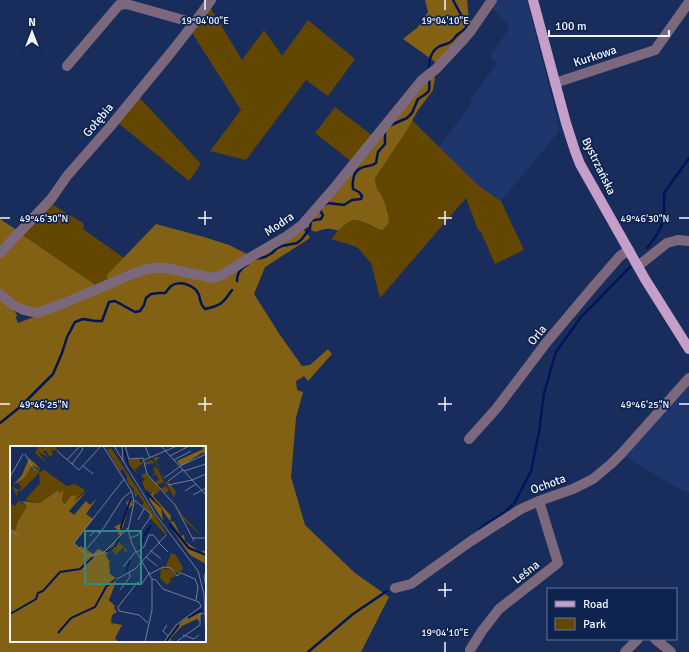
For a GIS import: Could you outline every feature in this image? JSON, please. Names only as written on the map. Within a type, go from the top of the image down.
[{"type":"main road","name":"Bystrzańska","points":[[533,0],[571,139],[580,164],[668,317],[689,348]]},
{"type":"street","name":"Gołębia","points":[[0,253],[51,199],[211,0]]},
{"type":"street","name":"Modra","points":[[0,294],[13,305],[24,310],[37,313],[147,269],[165,268],[213,278],[222,276],[287,236],[302,225],[335,187],[425,76],[436,69],[470,32],[492,0]]},
{"type":"street","name":"Kurkowa","points":[[555,83],[655,50],[689,2]]},
{"type":"street","points":[[67,66],[120,5],[126,4],[194,23]]},
{"type":"street","points":[[638,266],[667,244],[678,240],[689,241]]},
{"type":"street","name":"Orla","points":[[469,439],[496,409],[546,343],[593,287],[620,256],[629,250]]},
{"type":"street","name":"Ochota","points":[[395,588],[411,584],[471,541],[521,509],[573,489],[593,479],[622,453],[689,378]]},
{"type":"street","name":"Leśna","points":[[470,652],[482,631],[498,609],[558,563],[539,501]]},
{"type":"street","points":[[625,652],[637,640]]},
{"type":"street","points":[[656,640],[671,652]]},
{"type":"shaded area","points":[[425,0],[467,0],[469,20],[475,22],[438,64],[403,39],[418,27],[428,12]]},
{"type":"shaded area","points":[[494,0],[527,0],[560,130],[501,201],[479,186],[439,147],[472,103],[470,100],[497,63],[490,57],[510,27],[490,6]]},
{"type":"shaded area","points":[[431,74],[435,78],[433,90],[418,110],[406,132],[375,178],[376,187],[382,196],[388,213],[389,222],[384,229],[380,230],[358,220],[348,222],[338,231],[326,229],[315,232],[307,227],[306,225]]},
{"type":"shaded area","points":[[0,219],[18,231],[0,250]]},
{"type":"shaded area","points":[[156,224],[229,245],[249,255],[221,274],[175,268],[109,282],[106,276]]},
{"type":"shaded area","points":[[303,229],[309,236],[310,238],[265,267],[254,294],[302,366],[310,365],[328,349],[332,354],[308,381],[304,376],[296,381],[297,390],[303,392],[296,418],[291,477],[305,525],[355,573],[389,597],[361,652],[0,652],[0,296],[17,315],[16,318],[18,323],[156,270],[213,280]]},
{"type":"shaded area","points":[[21,234],[97,287],[38,310],[26,308],[0,291],[0,256]]},
{"type":"shaded area","points":[[689,384],[689,493],[674,486],[625,456]]},
{"type":"green space","points":[[210,7],[242,60],[264,30],[282,56],[308,20],[355,59],[328,96],[306,80],[246,160],[210,151],[241,110],[191,31]]},
{"type":"green space","points":[[139,97],[201,164],[189,181],[117,122]]},
{"type":"green space","points":[[335,107],[373,136],[352,162],[315,133]]},
{"type":"green space","points":[[412,120],[479,186],[501,201],[524,250],[495,264],[481,232],[478,230],[466,198],[380,298],[371,263],[357,247],[331,239],[342,226],[353,220],[362,222],[380,230],[388,211],[375,186],[375,178],[406,132]]},
{"type":"green space","points":[[52,205],[83,223],[83,229],[124,258],[106,276],[109,282],[97,287],[21,234]]},
{"type":"waterway","points":[[429,71],[432,53],[440,46],[453,40],[467,26],[453,0]]},
{"type":"waterway","points":[[389,126],[407,118],[412,113],[418,99],[425,95],[429,90],[429,78]]},
{"type":"waterway","points":[[325,205],[328,203],[344,205],[352,200],[361,199],[362,196],[359,192],[353,189],[354,177],[358,169],[376,163],[378,152],[385,144],[385,131]]},
{"type":"waterway","points":[[647,248],[661,227],[664,214],[664,193],[689,158]]},
{"type":"waterway","points":[[255,259],[265,257],[282,246],[297,243],[310,228],[311,221],[321,219],[323,215],[320,211],[321,210]]},
{"type":"waterway","points":[[237,281],[240,271],[248,264]]},
{"type":"waterway","points":[[479,529],[506,511],[515,502],[531,471],[539,432],[544,393],[556,352],[581,317],[630,267]]},
{"type":"waterway","points":[[0,423],[20,407],[53,374],[67,337],[75,322],[83,319],[102,321],[109,302],[115,301],[135,312],[140,311],[146,298],[151,294],[165,293],[171,286],[179,283],[187,284],[197,291],[201,303],[205,309],[215,307],[221,303],[232,290]]},
{"type":"waterway","points":[[308,652],[353,614],[387,591]]}]
